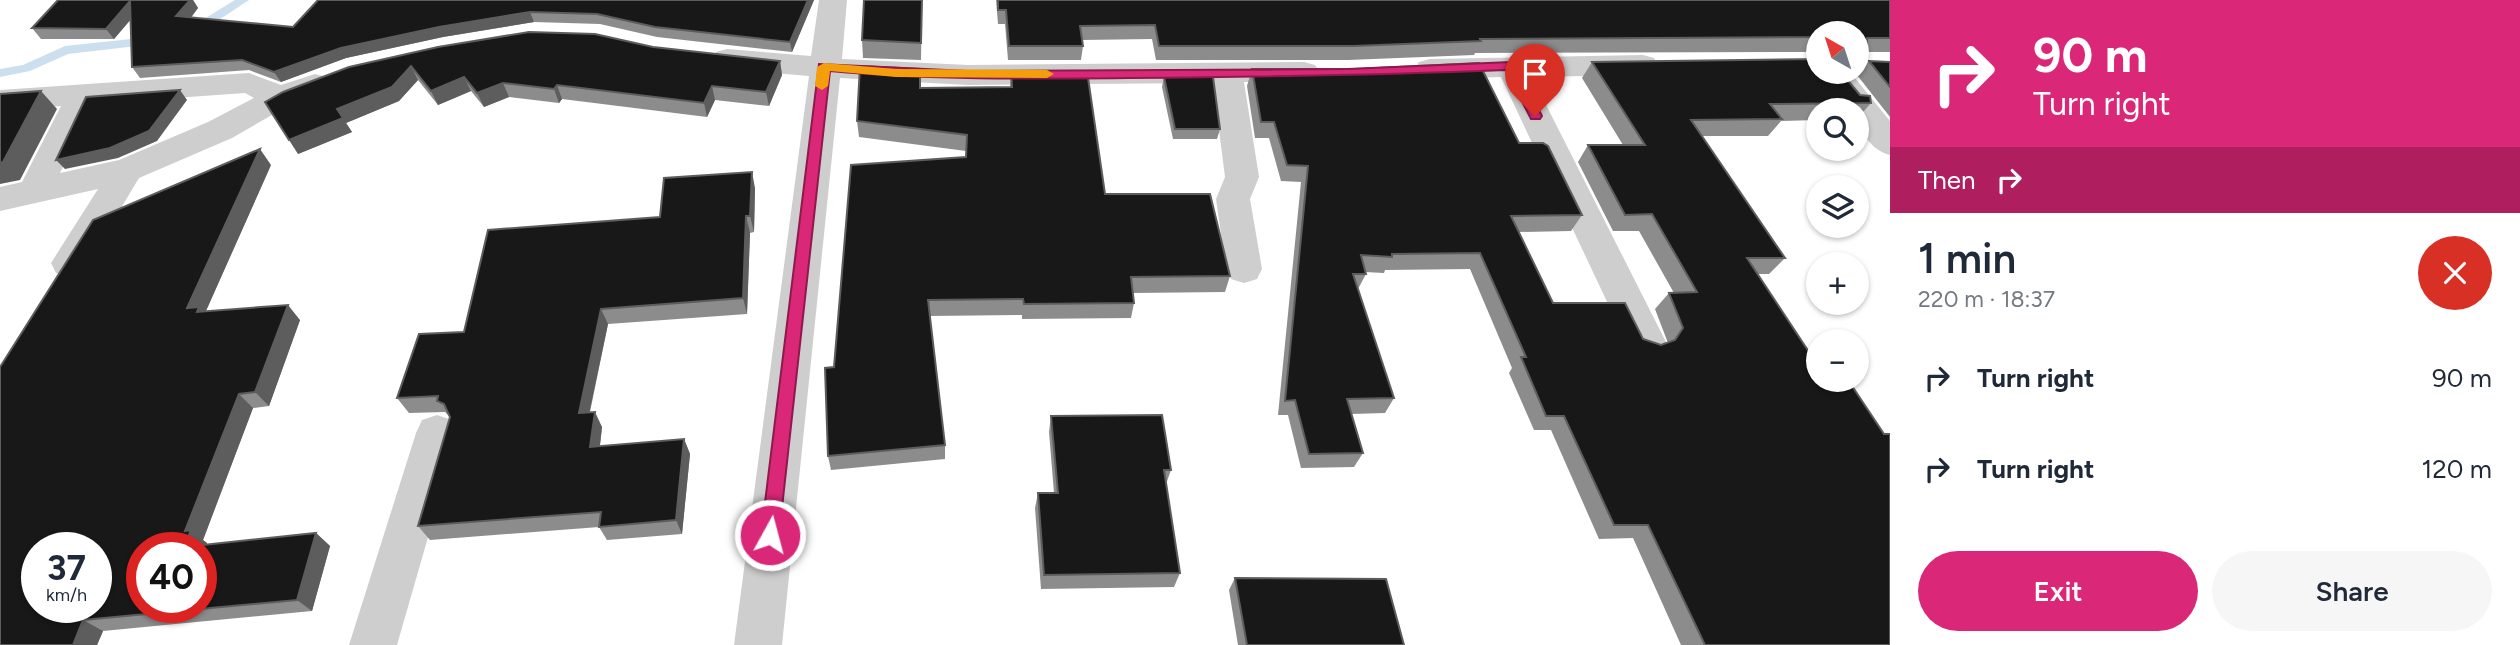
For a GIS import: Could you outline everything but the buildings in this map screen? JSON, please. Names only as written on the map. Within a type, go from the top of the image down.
[{"type":"street","points":[[758,645],[833,0]]},
{"type":"street","points":[[697,55],[896,73],[1335,73]]},
{"type":"street","points":[[1402,71],[1511,66],[1679,65]]},
{"type":"street","points":[[1511,66],[1646,342]]},
{"type":"street","points":[[0,100],[243,71],[280,97]]},
{"type":"street","points":[[0,199],[127,170],[220,130],[280,97],[347,71]]},
{"type":"street","points":[[1227,72],[1242,177],[1233,199],[1244,269]]},
{"type":"street","points":[[1835,84],[1890,145]]},
{"type":"street","points":[[34,191],[76,108]]},
{"type":"street","points":[[51,292],[127,170]]},
{"type":"street","points":[[373,645],[437,433]]},
{"type":"waterway","points":[[195,30],[243,0]]},
{"type":"waterway","points":[[0,73],[26,68],[65,50],[150,41]]},
{"type":"slow traffic","points":[[822,86],[824,67],[896,73],[1047,74]]},
{"type":"route","points":[[770,535],[824,67],[968,75],[1348,73],[1511,66],[1535,116]]}]
